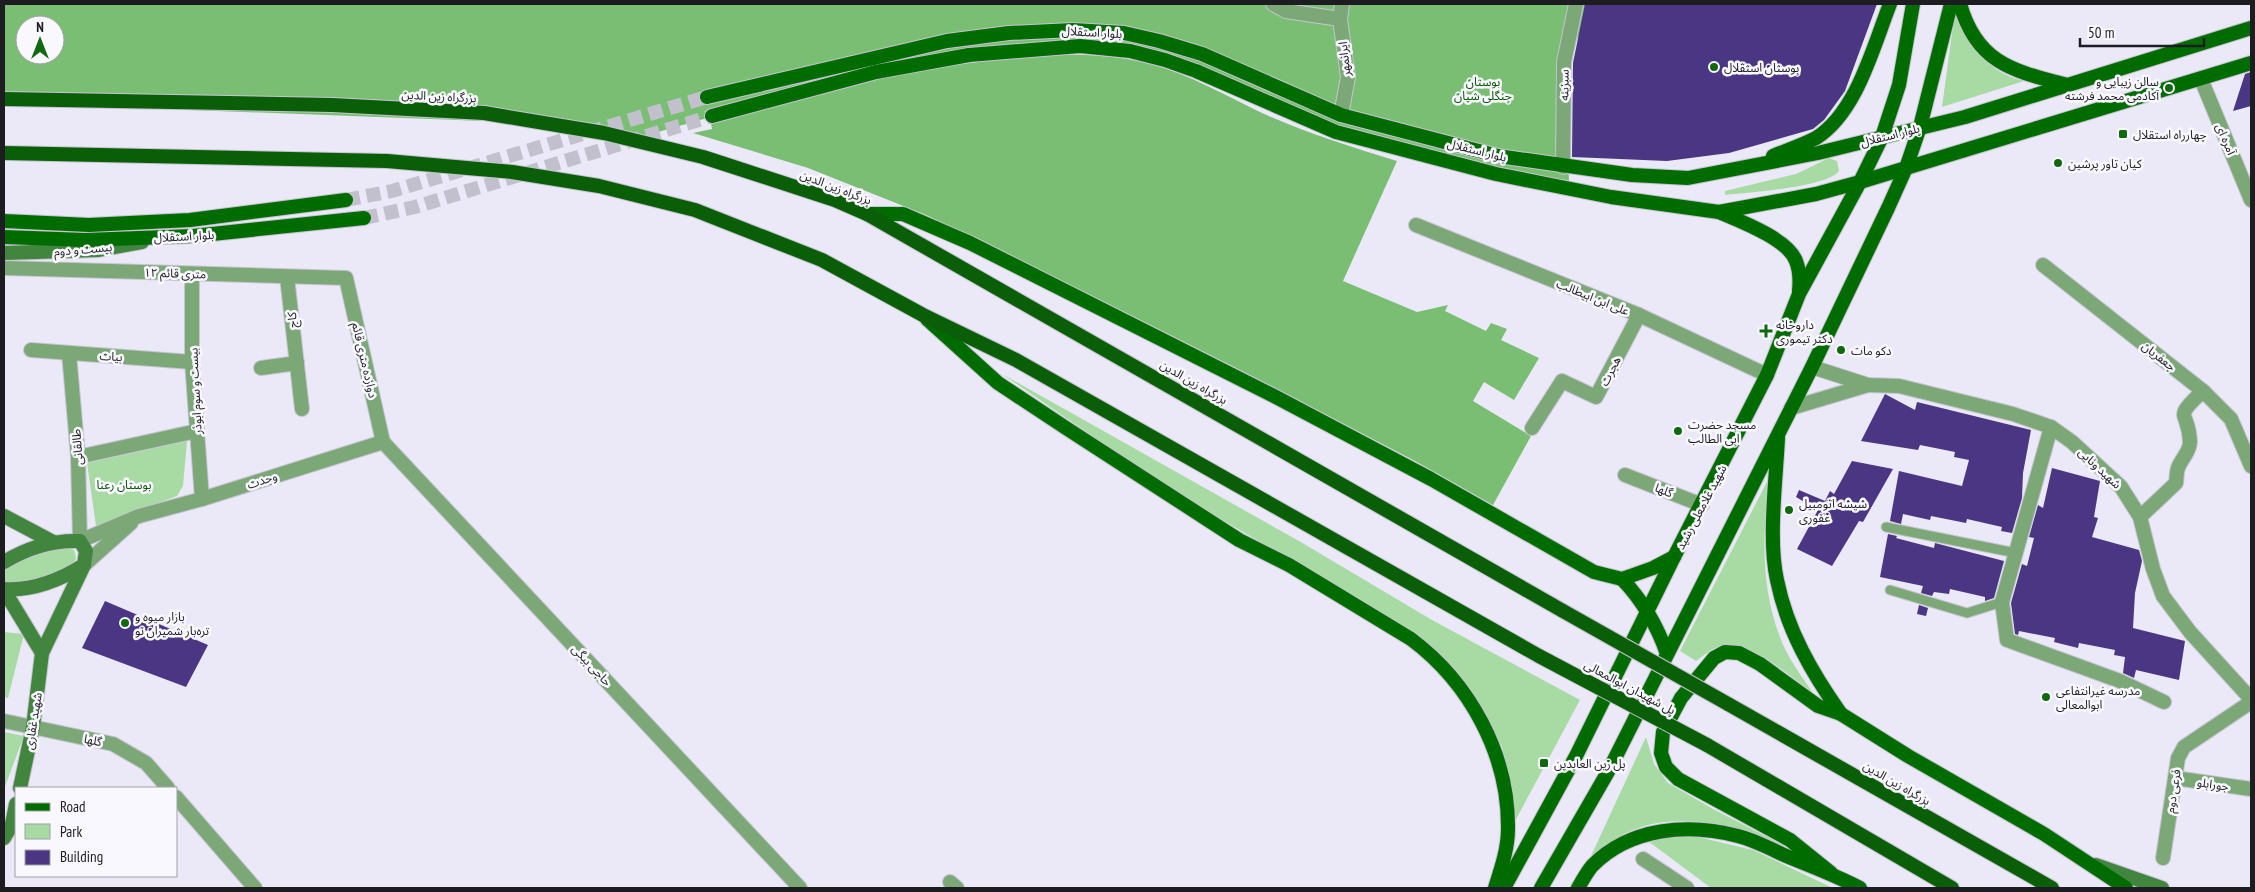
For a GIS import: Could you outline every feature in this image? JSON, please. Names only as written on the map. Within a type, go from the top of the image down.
[{"type":"highway","name":"بزرگراه زین الدین","points":[[4,99],[332,106],[484,113],[604,133],[703,157],[835,200],[867,214],[2052,888]]},
{"type":"highway","points":[[4,153],[387,162],[512,172],[599,186],[695,210],[822,260],[923,315]]},
{"type":"highway","name":"پل شهیدان ابوالمعالی","points":[[923,315],[1016,360],[1539,656],[1707,745],[1952,888]]},
{"type":"main road","points":[[1742,169],[1816,138],[1840,115],[1855,92],[1890,4]]},
{"type":"main road","name":"شهید غلامعلی رشید","points":[[1504,888],[1576,756],[1674,557],[1767,375],[1799,294],[1860,182],[1882,137],[1898,85],[1913,4]]},
{"type":"main road","points":[[1541,888],[1609,770],[1812,367],[1906,168],[1920,127],[1951,4]]},
{"type":"main road","points":[[1960,4],[1968,25],[1980,44],[1993,57],[2016,72],[2068,85]]},
{"type":"main road","name":"بلوار استقلال","points":[[707,97],[947,41],[1009,33],[1074,30],[1124,34],[1185,49],[1341,115],[1498,156],[1563,167],[1632,175],[1688,178],[1742,169],[1965,117],[2251,28]]},
{"type":"main road","name":"بلوار استقلال","points":[[712,116],[876,72],[969,56],[1080,46],[1130,51],[1196,70],[1336,132],[1496,174],[1611,197],[1719,212],[1816,194],[1860,182],[2251,63]]},
{"type":"main road","name":"بلوار استقلال","points":[[4,222],[89,225],[190,220],[346,200]]},
{"type":"main road","points":[[1719,212],[1760,230],[1788,249],[1796,259],[1798,266],[1799,294]]},
{"type":"main road","points":[[867,214],[903,214],[970,243],[1274,396],[1431,479],[1594,572],[1622,579],[1637,595],[1648,612],[1659,631],[1667,654]]},
{"type":"main road","name":"بلوار استقلال","points":[[4,237],[85,240],[193,236],[364,218]]},
{"type":"main road","name":"بیست و دوم","points":[[4,253],[98,250],[161,237]]},
{"type":"main road","points":[[923,315],[998,383],[1239,540],[1289,565],[1411,639],[1430,653],[1470,700],[1483,724],[1503,777],[1508,830],[1504,859],[1494,888]]},
{"type":"main road","points":[[1778,434],[1774,501],[1776,580],[1791,629],[1816,678],[1841,714]]},
{"type":"main road","points":[[4,516],[53,542]]},
{"type":"main road","points":[[4,562],[18,554],[53,542],[80,541],[86,551],[84,565],[65,577],[20,590],[4,589]]},
{"type":"main road","points":[[1622,579],[1653,568],[1674,557]]},
{"type":"main road","name":"شهید غفاری","points":[[20,787],[33,727],[42,653],[84,565]]},
{"type":"main road","points":[[4,589],[42,653]]},
{"type":"main road","points":[[1831,873],[1790,840],[1678,779],[1666,768],[1661,754],[1664,732],[1681,698],[1714,658],[1726,652],[1739,654],[1760,664],[1818,706],[1841,714],[1908,756],[2044,834],[2126,888]]},
{"type":"main road","points":[[4,838],[12,824],[15,809]]},
{"type":"main road","points":[[1578,888],[1592,866],[1620,845],[1644,834],[1672,829],[1690,829],[1739,836],[1831,873],[1860,888]]},
{"type":"main road","points":[[2083,860],[2162,888]]},
{"type":"main road","points":[[1587,888],[1592,866]]},
{"type":"street","points":[[1273,4],[1286,11],[1340,19]]},
{"type":"street","name":"ایرانمهر","points":[[1341,115],[1348,77],[1340,19],[1342,4]]},
{"type":"street","name":"سبزینه","points":[[1563,167],[1564,62],[1576,4]]},
{"type":"street","name":"آمره ای","points":[[2201,79],[2251,200]]},
{"type":"street","name":"علی ابن ابیطالب","points":[[1416,225],[1639,315],[1767,375]]},
{"type":"street","name":"جعفریان","points":[[2043,265],[2203,391],[2231,419],[2251,466]]},
{"type":"street","name":"۱۲ متری قائم","points":[[4,268],[346,278]]},
{"type":"street","name":"کاج","points":[[287,277],[302,409]]},
{"type":"street","name":"دوازده متری قائم","points":[[346,278],[383,442]]},
{"type":"street","name":"بیست و سوم ابوذر","points":[[192,283],[192,362],[202,499]]},
{"type":"street","name":"هجرت","points":[[1532,428],[1562,381],[1596,397],[1639,315]]},
{"type":"street","name":"بیات","points":[[31,350],[192,362]]},
{"type":"street","name":"طالقانی","points":[[68,353],[78,456],[80,541]]},
{"type":"street","points":[[261,368],[297,363]]},
{"type":"street","name":"شهید ونایی","points":[[1812,367],[1868,384],[1899,386],[1943,396],[2013,414],[2051,427],[2108,473],[2121,487],[2140,517],[2153,569],[2163,596],[2190,632],[2251,700]]},
{"type":"street","name":"شهید ونایی","points":[[1791,408],[1868,384]]},
{"type":"street","points":[[2140,517],[2176,483],[2178,467],[2190,442],[2183,413],[2185,408],[2203,391]]},
{"type":"street","points":[[2051,427],[2002,602],[2007,640],[2120,682],[2164,702]]},
{"type":"street","points":[[78,456],[197,431]]},
{"type":"street","name":"وحدت","points":[[80,541],[139,516],[202,499],[383,442]]},
{"type":"street","name":"حاجی بیگی","points":[[383,442],[800,888]]},
{"type":"street","name":"گلها","points":[[1625,475],[1702,505]]},
{"type":"street","name":"وحدت","points":[[84,565],[139,516]]},
{"type":"street","name":"فرعی دوم","points":[[2163,858],[2178,758],[2184,747],[2251,700]]},
{"type":"street","name":"گلها","points":[[4,721],[113,744],[146,762],[167,787]]},
{"type":"street","name":"جورابلو","points":[[2175,778],[2251,789]]},
{"type":"street","points":[[178,799],[248,886]]},
{"type":"street","points":[[1643,859],[1687,888]]},
{"type":"lane","points":[[1886,527],[2016,553]]},
{"type":"lane","points":[[1890,590],[1967,612],[2002,602]]},
{"type":"green space","name":"بوستان جنگلی شیان","points":[[4,4],[1594,4],[1577,39],[1567,82],[1569,188],[1319,123],[1197,68],[1101,53],[1045,54],[985,58],[947,66],[1049,55],[1100,56],[1151,64],[1194,80],[1295,127],[1397,161],[1343,281],[1417,312],[1448,305],[1445,311],[1486,331],[1491,323],[1507,329],[1501,340],[1539,358],[1514,400],[1484,382],[1473,401],[1531,436],[1493,505],[1415,461],[1242,371],[926,215],[808,168],[693,133],[712,129],[711,123],[803,99],[711,117],[626,141],[512,122],[4,103]]},
{"type":"green space","points":[[1955,11],[1973,45],[1989,64],[2011,77],[2024,81],[1942,107]]},
{"type":"green space","points":[[1829,158],[1837,161],[1839,171],[1832,177],[1804,185],[1725,195],[1725,191],[1796,174]]},
{"type":"green space","points":[[1002,374],[1299,541],[1432,620],[1580,700],[1514,823],[1511,784],[1502,747],[1481,705],[1462,679],[1427,642],[1362,600],[1177,494]]},
{"type":"green space","name":"بوستان رعنا","points":[[187,441],[183,486],[177,496],[96,526],[87,463]]},
{"type":"green space","points":[[1769,478],[1765,518],[1765,558],[1769,598],[1786,652],[1813,693],[1767,659],[1740,647],[1727,646],[1715,648],[1696,661],[1680,651]]},
{"type":"green space","points":[[62,546],[74,550],[76,557],[74,567],[21,585],[5,583],[4,571],[11,562]]},
{"type":"green space","points":[[4,632],[24,634],[8,698],[4,697]]},
{"type":"green space","points":[[4,732],[24,736],[4,789]]},
{"type":"green space","points":[[1646,737],[1654,764],[1668,783],[1713,809],[1789,848],[1729,828],[1688,821],[1646,825],[1626,833],[1591,856]]},
{"type":"green space","points":[[1694,836],[1753,850],[1833,888],[1711,888],[1648,841],[1670,837]]},
{"type":"building","name":"بوستان استقلال","points":[[1585,4],[1877,4],[1845,91],[1824,120],[1813,129],[1729,153],[1667,161],[1572,157],[1573,63]]},
{"type":"building","points":[[2251,72],[2251,106],[2233,111],[2245,74]]},
{"type":"building","points":[[1885,394],[1915,410],[1917,402],[2031,430],[2023,473],[2022,498],[2012,533],[2001,531],[2002,527],[1967,519],[1966,523],[1931,516],[1930,520],[1903,514],[1901,524],[1890,521],[1899,471],[1962,486],[1969,460],[1954,457],[1955,452],[1920,445],[1918,450],[1861,441]]},
{"type":"building","points":[[1852,461],[1893,469],[1863,522],[1859,521],[1832,566],[1797,549],[1818,510],[1796,497],[1799,490],[1825,501],[1830,491],[1834,494]]},
{"type":"building","points":[[2052,468],[2100,481],[2094,517],[2098,518],[2092,537],[2139,550],[2142,561],[2135,593],[2133,628],[2185,641],[2179,680],[2136,670],[2134,678],[2123,673],[2125,657],[2114,655],[2115,650],[2079,643],[2078,648],[2054,642],[2055,638],[2019,631],[2018,635],[2015,634],[2011,603],[2022,564],[2027,566],[2034,538],[2029,537],[2038,505],[2043,508]]},
{"type":"building","points":[[1888,534],[1934,548],[1935,543],[2004,561],[1994,598],[1985,601],[1985,597],[1950,589],[1949,594],[1934,592],[1932,596],[1921,593],[1923,586],[1880,577]]},
{"type":"building","name":"بازار میوه و تره‌بار شمیران نو","points":[[105,601],[208,645],[186,687],[82,648]]},
{"type":"building","points":[[1919,605],[1928,608],[1926,616],[1917,614]]},
{"type":"tunnel","points":[[346,200],[392,191],[707,97]]},
{"type":"tunnel","points":[[364,218],[415,207],[712,116]]},
{"type":"place","name":"بوستان استقلال","points":[[1714,67]]},
{"type":"place","name":"سالن زیبایی و آکادمی محمد فرشته","points":[[2169,88]]},
{"type":"place","name":"چهارراه استقلال","points":[[2123,134]]},
{"type":"place","name":"کیان تاور پرشین","points":[[2058,163]]},
{"type":"place","name":"داروخانه دکتر تیموری","points":[[1766,331]]},
{"type":"place","name":"دکو مات","points":[[1841,350]]},
{"type":"place","name":"مسجد حضرت ابی الطالب","points":[[1678,431]]},
{"type":"place","name":"شیشه اتومبیل غفوری","points":[[1789,510]]},
{"type":"place","name":"بازار میوه و تره‌بار شمیران نو","points":[[125,623]]},
{"type":"place","name":"مدرسه غیرانتفاعی ابوالمعالی","points":[[2046,697]]},
{"type":"place","name":"پل زین العابدین","points":[[1544,763]]}]
